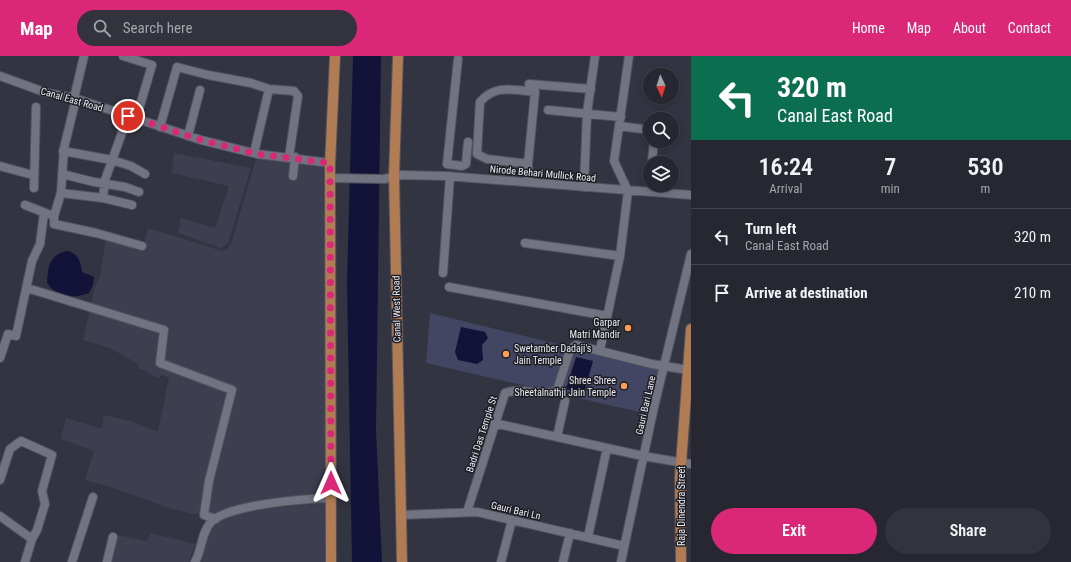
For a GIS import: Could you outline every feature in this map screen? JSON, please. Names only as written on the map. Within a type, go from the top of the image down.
[{"type":"main road","points":[[331,562],[335,178],[330,163],[335,56]]},
{"type":"main road","name":"Canal West Road","points":[[398,56],[389,178],[402,562]]},
{"type":"main road","name":"Raja Dinendra Street","points":[[681,562],[689,398],[688,370],[691,329]]},
{"type":"street","points":[[84,56],[63,151],[61,193],[54,216],[54,224],[96,233],[142,246]]},
{"type":"street","points":[[123,56],[136,58],[152,65],[136,119]]},
{"type":"street","points":[[584,187],[587,113],[595,56]]},
{"type":"street","points":[[629,56],[614,161],[628,191],[620,256],[600,350],[664,366],[688,370]]},
{"type":"street","points":[[444,273],[448,176],[447,164],[458,59]]},
{"type":"street","points":[[160,127],[177,67],[208,75],[238,80],[269,89],[294,91],[298,96],[292,157],[293,176]]},
{"type":"street","name":"Canal East Road","points":[[0,76],[47,92],[75,98],[188,136],[254,153],[330,163]]},
{"type":"street","points":[[528,84],[591,89]]},
{"type":"street","points":[[254,153],[269,89]]},
{"type":"street","points":[[527,178],[535,92],[506,89],[494,91],[485,96],[480,102],[477,154],[487,159],[528,164]]},
{"type":"street","points":[[188,136],[200,90]]},
{"type":"street","points":[[34,188],[33,175],[36,107]]},
{"type":"street","points":[[548,110],[621,117]]},
{"type":"street","points":[[103,198],[106,184],[105,180],[128,116]]},
{"type":"street","points":[[619,126],[643,129]]},
{"type":"street","points":[[461,176],[462,166],[466,164],[468,142]]},
{"type":"street","points":[[63,151],[112,160],[131,166],[145,174]]},
{"type":"street","points":[[447,164],[462,166]]},
{"type":"street","points":[[0,166],[33,175]]},
{"type":"street","points":[[62,174],[125,187],[139,192]]},
{"type":"street","name":"Nirode Behari Mullick Road","points":[[335,178],[389,178],[402,175],[527,178],[584,187],[628,191],[643,190]]},
{"type":"street","name":"Nirode Behari Mullick Road","points":[[671,192],[691,195]]},
{"type":"street","points":[[61,193],[103,198],[132,205]]},
{"type":"street","points":[[25,205],[44,214],[54,216]]},
{"type":"street","points":[[0,358],[8,334],[16,336],[28,288],[32,261],[40,244],[44,214]]},
{"type":"street","points":[[525,244],[620,256]]},
{"type":"street","name":"Gauri Bari Lane","points":[[621,562],[664,366],[691,254]]},
{"type":"street","points":[[449,287],[607,316]]},
{"type":"street","points":[[28,288],[164,330],[160,363],[232,390],[209,481],[204,515],[216,519]]},
{"type":"street","name":"Badri Das Temple St","points":[[467,512],[494,423],[505,393],[515,389],[548,394],[557,390],[570,350],[576,345],[600,350]]},
{"type":"street","points":[[557,437],[565,401]]},
{"type":"street","points":[[494,423],[644,456],[686,463]]},
{"type":"street","points":[[0,480],[10,449],[21,441],[52,455],[42,491],[45,504],[37,530],[32,538],[25,562]]},
{"type":"street","points":[[588,537],[607,448]]},
{"type":"street","points":[[72,562],[93,497]]},
{"type":"street","points":[[195,562],[204,533],[216,519],[248,507],[290,501],[331,498]]},
{"type":"street","name":"Gauri Bari Ln","points":[[401,515],[477,512],[624,546]]},
{"type":"street","points":[[0,516],[32,538]]},
{"type":"street","points":[[501,562],[512,520]]},
{"type":"street","points":[[563,562],[570,533]]},
{"type":"street","points":[[107,562],[113,537]]},
{"type":"shaded area","points":[[353,56],[381,56],[376,430],[382,562],[352,562],[347,283]]},
{"type":"shaded area","points":[[174,153],[251,168],[228,243],[221,248],[178,233],[181,218],[215,228],[229,186],[172,173]]},
{"type":"shaded area","points":[[257,156],[328,164],[330,497],[286,500],[216,517],[206,513],[194,514],[172,509],[111,487],[85,480],[94,451],[61,439],[66,418],[102,429],[104,415],[130,421],[158,432],[169,378],[162,375],[158,378],[139,368],[138,364],[110,348],[83,340],[95,287],[100,276],[106,238],[143,249],[148,228],[222,251],[227,249],[231,244]]},
{"type":"shaded area","points":[[67,251],[71,252],[78,258],[82,272],[94,277],[93,285],[89,293],[77,296],[66,296],[56,292],[47,283],[49,266],[53,258],[56,255]]},
{"type":"shaded area","points":[[430,313],[660,369],[648,414],[426,363]]},
{"type":"shaded area","points":[[461,327],[485,332],[488,338],[482,345],[483,360],[477,364],[458,360],[455,352]]},
{"type":"shaded area","points":[[576,357],[593,361],[584,393],[566,389]]},
{"type":"shaded area","points":[[328,503],[328,562],[201,562],[206,539],[213,526],[221,519],[248,510]]},
{"type":"shaded area","points":[[151,533],[195,544],[189,562],[109,562],[117,535],[147,541]]},
{"type":"place","name":"Garpar Matri Mandir","points":[[628,328]]},
{"type":"place","name":"Swetamber Dadaji's Jain Temple","points":[[506,354]]},
{"type":"place","name":"Shree Shree Sheetalnathji Jain Temple","points":[[624,386]]},
{"type":"route","points":[[128,116],[201,140],[257,154],[295,157],[330,163],[331,483]]}]
